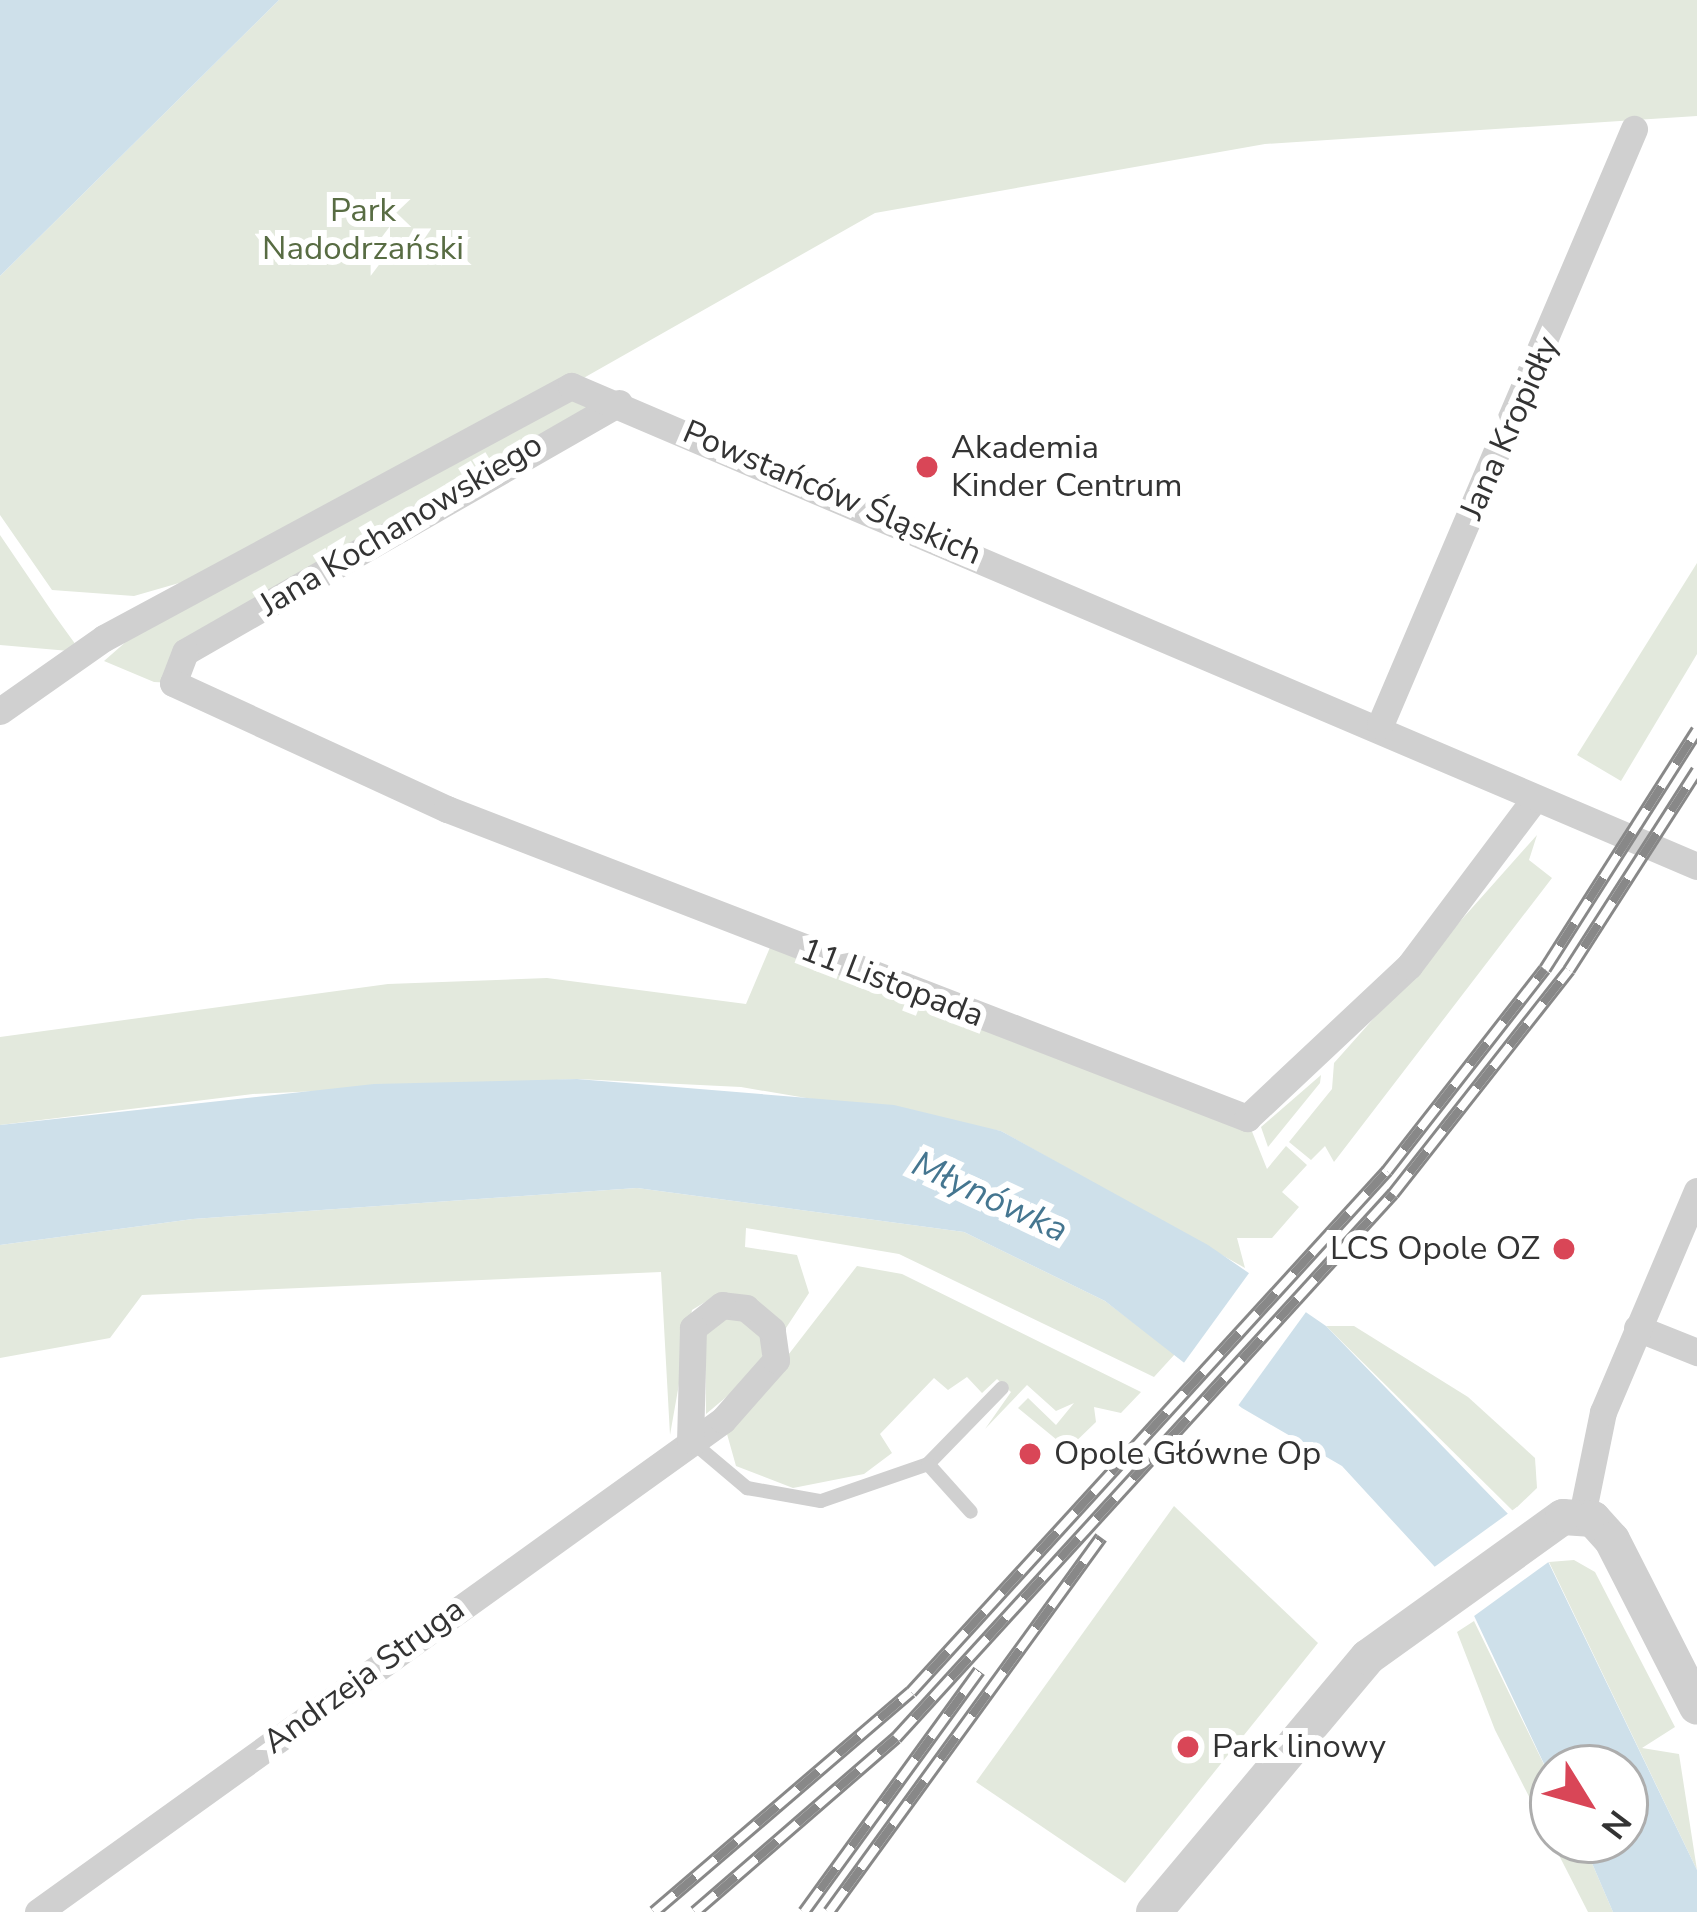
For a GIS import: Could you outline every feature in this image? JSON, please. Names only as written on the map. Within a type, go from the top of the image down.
[{"type":"street","name":"Jana Kropidły","points":[[1380,725],[1634,129]]},
{"type":"street","name":"Powstańców Śląskich","points":[[0,711],[104,638],[541,394],[583,387],[1380,725],[1535,798],[1697,866]]},
{"type":"street","name":"Jana Kochanowskiego","points":[[185,652],[619,403]]},
{"type":"street","name":"11 Listopada","points":[[185,652],[173,683],[183,693],[447,809],[1247,1118],[1383,994],[1535,798]]},
{"type":"street","points":[[1154,1912],[1374,1651],[1564,1520],[1637,1328],[1697,1191]]},
{"type":"street","name":"Andrzeja Struga","points":[[38,1912],[690,1440],[772,1370],[772,1330],[746,1308],[710,1310],[689,1336],[690,1440]]},
{"type":"street","points":[[1637,1328],[1697,1352]]},
{"type":"street","points":[[1564,1520],[1627,1565],[1697,1707]]},
{"type":"lane","points":[[690,1440],[732,1480],[791,1502],[928,1464],[1002,1388]]},
{"type":"lane","points":[[928,1464],[971,1512]]},
{"type":"green space","name":"Park Nadodrzański","points":[[279,0],[1697,0],[1697,116],[1265,144],[875,213],[573,384],[619,403],[185,652],[173,683],[154,682],[104,661],[200,577],[134,596],[52,590],[0,515],[0,276]]},
{"type":"green space","points":[[0,535],[55,616],[81,652],[0,645]]},
{"type":"green space","points":[[1697,563],[1697,654],[1621,781],[1577,755]]},
{"type":"green space","points":[[1537,835],[1529,860],[1552,878],[1334,1162],[1325,1146],[1311,1160],[1289,1142],[1332,1089],[1334,1063]]},
{"type":"green space","points":[[771,945],[1251,1129],[1267,1169],[1286,1146],[1307,1165],[1282,1192],[1299,1207],[1272,1238],[1237,1238],[1245,1268],[1001,1131],[741,1087],[577,1079],[253,1094],[0,1125],[0,1037],[388,984],[547,978],[746,1004]]},
{"type":"green space","points":[[1321,1075],[1320,1083],[1268,1147],[1261,1127]]},
{"type":"green space","points":[[637,1188],[964,1232],[1105,1301],[1175,1354],[1154,1377],[899,1254],[746,1228],[745,1247],[797,1255],[809,1293],[784,1331],[710,1299],[692,1310],[670,1435],[661,1272],[142,1295],[110,1338],[0,1358],[0,1245],[193,1219]]},
{"type":"green space","points":[[857,1266],[902,1274],[1141,1392],[1121,1413],[1094,1407],[1096,1422],[1068,1449],[1018,1408],[1028,1398],[1056,1425],[1074,1403],[1056,1411],[1027,1385],[985,1429],[1011,1392],[997,1379],[982,1393],[967,1377],[948,1390],[934,1378],[880,1434],[892,1453],[864,1474],[793,1488],[736,1466],[727,1434]]},
{"type":"green space","points":[[736,1315],[764,1332],[761,1368],[706,1414],[705,1326]]},
{"type":"green space","points":[[1326,1326],[1354,1326],[1468,1397],[1535,1458],[1537,1488],[1513,1511]]},
{"type":"green space","points":[[1174,1506],[1318,1643],[1125,1883],[976,1782]]},
{"type":"green space","points":[[1574,1560],[1595,1572],[1675,1727],[1648,1744],[1636,1744],[1549,1562]]},
{"type":"green space","points":[[1474,1621],[1534,1744],[1529,1744],[1529,1797],[1495,1730],[1457,1632]]},
{"type":"green space","points":[[1649,1749],[1679,1754],[1697,1870],[1649,1770]]},
{"type":"green space","points":[[1563,1864],[1592,1864],[1613,1912],[1588,1912]]},
{"type":"water","points":[[0,0],[279,0],[0,276]]},
{"type":"water","name":"Młynówka","points":[[577,1079],[894,1105],[1001,1131],[1208,1245],[1326,1326],[1542,1549],[1636,1744],[1535,1744],[1468,1603],[1342,1466],[1242,1408],[1105,1301],[964,1232],[637,1188],[193,1219],[0,1245],[0,1125],[374,1084]]},
{"type":"water","points":[[1649,1771],[1697,1870],[1697,1912],[1613,1912],[1592,1864],[1649,1864]]},
{"type":"pier","points":[[1252,1269],[1308,1310],[1237,1407],[1181,1367]]},
{"type":"pier","points":[[1517,1507],[1554,1558],[1468,1620],[1431,1569]]},
{"type":"railway","points":[[654,1912],[911,1692],[1387,1171],[1545,969],[1697,730]]},
{"type":"railway","points":[[695,1912],[896,1738],[1393,1194],[1569,970],[1697,771]]},
{"type":"railway","points":[[829,1912],[1101,1537]]},
{"type":"railway","points":[[804,1912],[979,1671]]},
{"type":"place","name":"Akademia Kinder Centrum","points":[[927,467]]},
{"type":"place","name":"LCS Opole OZ","points":[[1564,1249]]},
{"type":"place","name":"Opole Główne Op","points":[[1030,1454]]},
{"type":"place","name":"Park linowy","points":[[1188,1747]]}]
